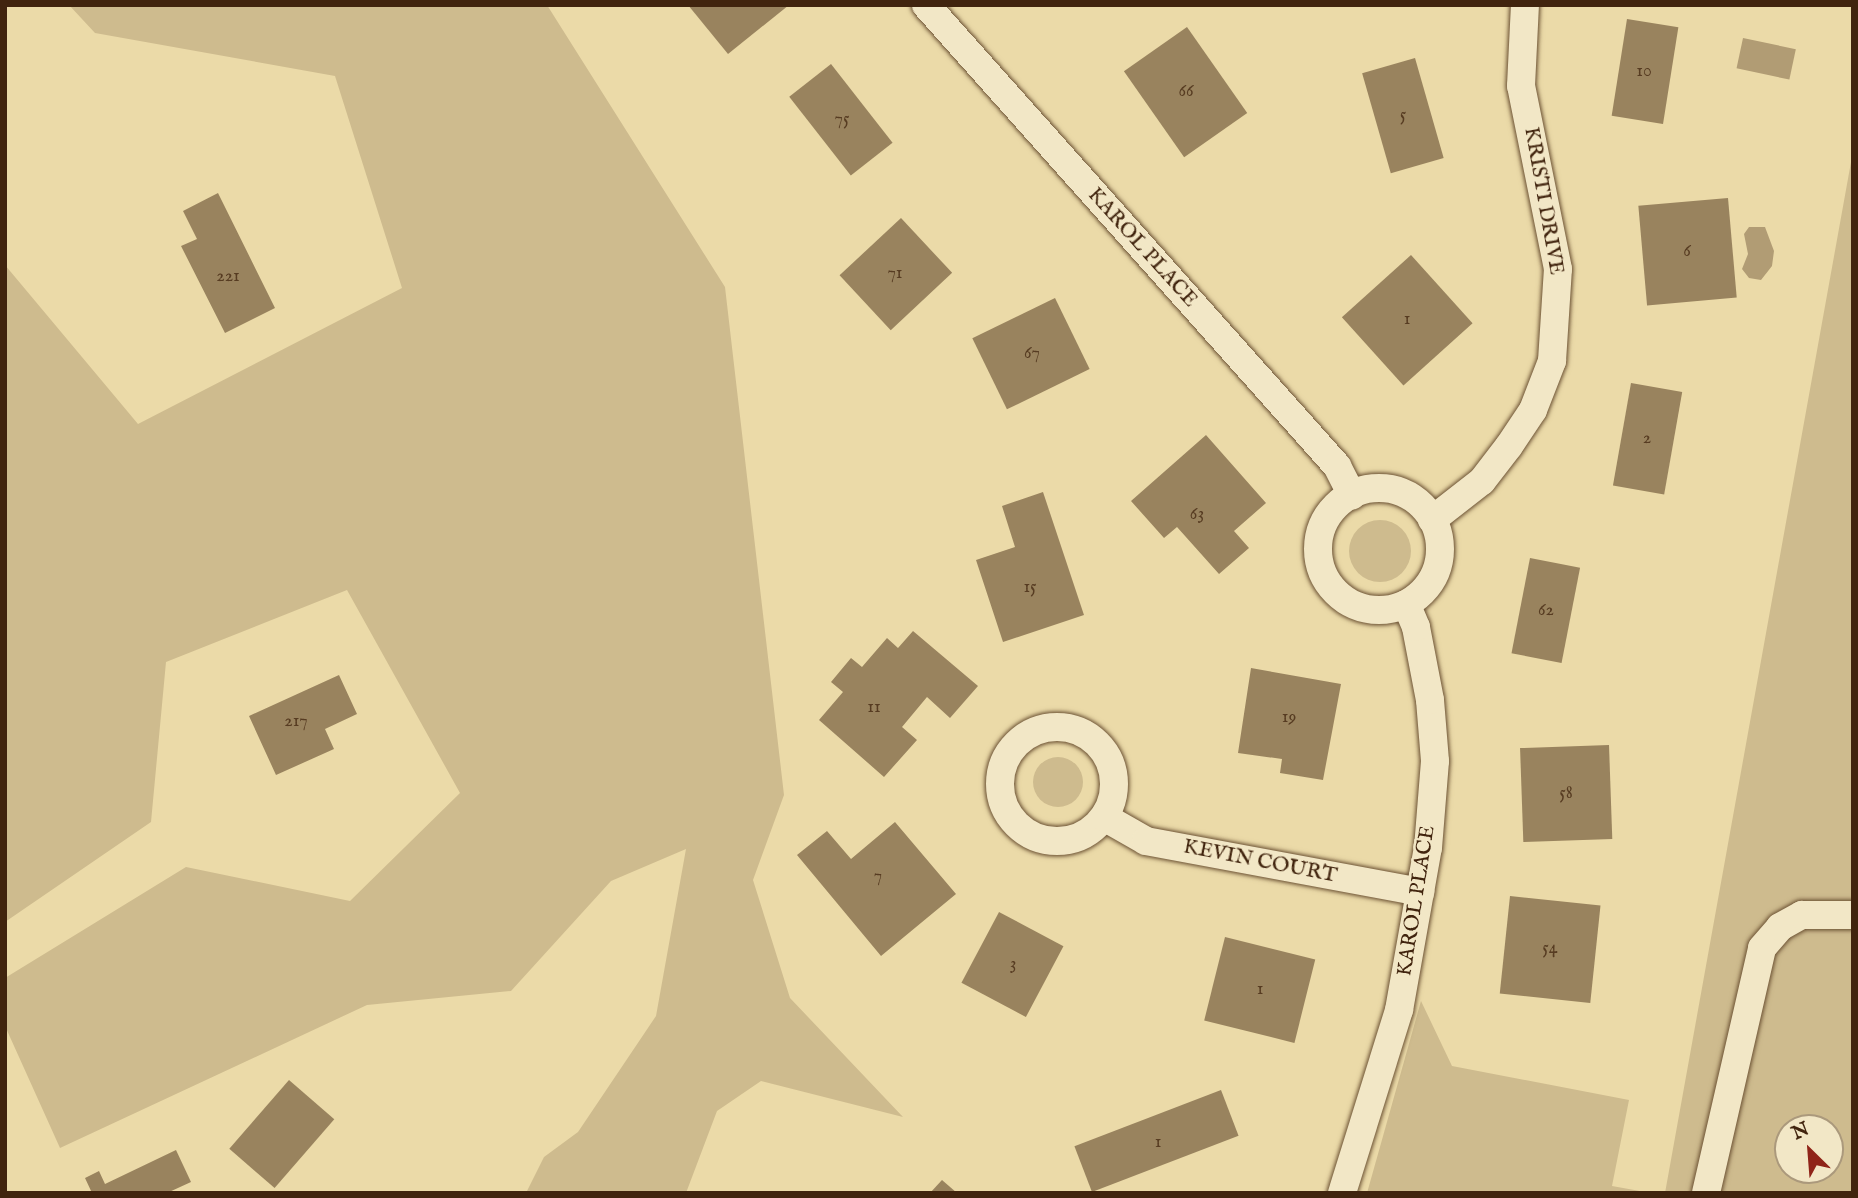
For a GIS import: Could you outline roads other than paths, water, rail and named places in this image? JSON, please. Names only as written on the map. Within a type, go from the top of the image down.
[{"type":"street","name":"KAROL PLACE","points":[[926,5],[1337,466],[1352,495]]},
{"type":"street","name":"KRISTI DRIVE","points":[[1432,520],[1482,481],[1509,446],[1534,410],[1552,361],[1558,269],[1521,86],[1525,5]]},
{"type":"street","points":[[1370,489],[1406,495],[1432,520],[1439,558],[1433,577],[1406,604],[1387,610],[1347,601],[1321,570],[1317,553],[1326,519],[1352,495],[1370,489]]},
{"type":"street","name":"KAROL PLACE","points":[[1342,1193],[1399,1010],[1420,892],[1435,761],[1416,627],[1406,604]]},
{"type":"street","points":[[1054,726],[1088,735],[1102,747],[1115,782],[1104,817],[1090,831],[1072,839],[1052,841],[1024,830],[1005,809],[1000,790],[1009,752],[1021,739],[1054,726]]},
{"type":"street","name":"KEVIN COURT","points":[[1104,817],[1146,841],[1420,892]]},
{"type":"street","points":[[1706,1193],[1762,948],[1780,927],[1802,915],[1853,915]]}]
